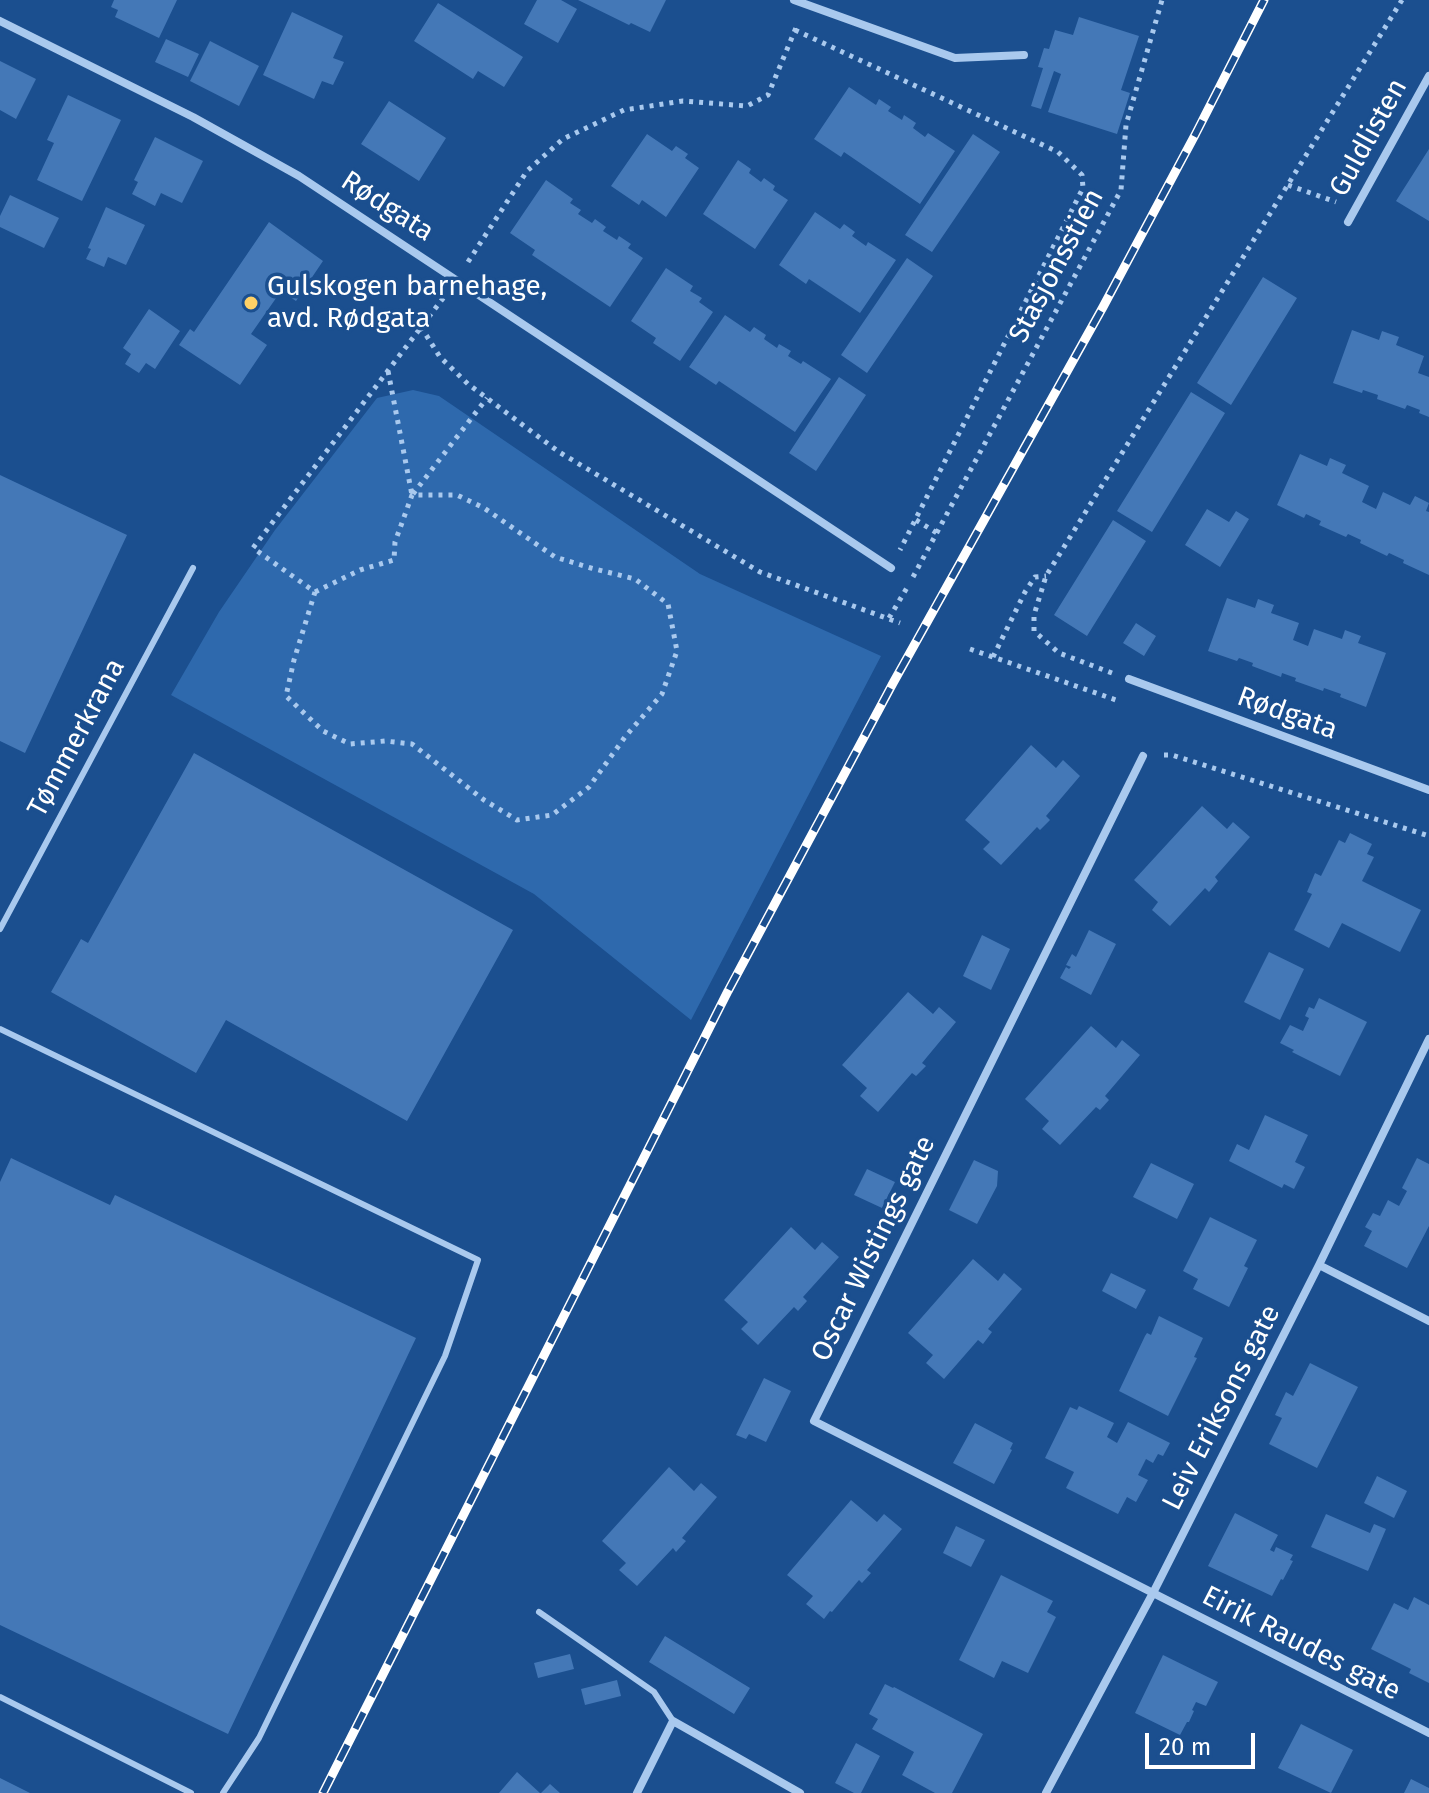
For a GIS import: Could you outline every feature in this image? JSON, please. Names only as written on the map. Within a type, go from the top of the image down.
[{"type":"street","points":[[794,0],[955,58],[1024,55]]},
{"type":"street","name":"Rødgata","points":[[0,21],[193,117],[299,176],[891,568]]},
{"type":"street","name":"Guldlisten","points":[[1348,222],[1429,76]]},
{"type":"street","name":"Rødgata","points":[[1129,679],[1429,790]]},
{"type":"street","name":"Oscar Wistings gate","points":[[1143,756],[814,1421],[1153,1593]]},
{"type":"street","name":"Leiv Eriksons gate","points":[[1046,1793],[1153,1593],[1429,1039]]},
{"type":"street","points":[[1319,1265],[1429,1321]]},
{"type":"street","name":"Eirik Raudes gate","points":[[1153,1593],[1429,1733]]},
{"type":"street","points":[[637,1793],[673,1721],[800,1793]]},
{"type":"lane","name":"Tømmerkrana","points":[[0,929],[193,568]]},
{"type":"lane","points":[[0,1029],[478,1260],[445,1356],[259,1738],[223,1793]]},
{"type":"lane","points":[[539,1612],[654,1692],[673,1721]]},
{"type":"lane","points":[[0,1697],[191,1793]]},
{"type":"path","name":"Stasjonsstien","points":[[931,546],[1121,190],[1126,125],[1162,0]]},
{"type":"path","points":[[1129,679],[1059,653],[1034,631],[1034,615],[1046,576],[1402,0]]},
{"type":"path","points":[[315,592],[253,548],[457,279],[527,171],[563,139],[624,110],[683,101],[747,106],[768,95],[805,6]]},
{"type":"path","points":[[795,30],[1058,152],[1082,175],[1083,188],[891,568]]},
{"type":"path","points":[[1288,185],[1355,209]]},
{"type":"path","points":[[421,327],[440,357],[468,384],[559,452],[760,572],[900,623]]},
{"type":"path","points":[[388,371],[412,495]]},
{"type":"path","points":[[412,495],[457,495],[484,508],[555,557],[635,579],[668,604],[677,651],[662,694],[625,737],[589,787],[552,815],[517,820],[484,800],[412,744],[385,741],[350,744],[323,731],[286,696],[315,592],[360,570],[394,560],[395,542],[412,495],[487,398]]},
{"type":"path","points":[[916,520],[937,533]]},
{"type":"path","points":[[993,657],[1025,592],[1035,577],[1046,576]]},
{"type":"path","points":[[1143,756],[1172,755],[1429,836]]},
{"type":"shaded area","points":[[413,390],[439,396],[700,574],[881,656],[691,1020],[534,894],[171,695],[219,612],[275,530],[377,398]]},
{"type":"building","points":[[114,0],[177,0],[159,38],[115,17],[118,10],[111,7]]},
{"type":"building","points":[[537,0],[561,0],[577,9],[558,43],[524,24]]},
{"type":"building","points":[[578,0],[666,0],[650,32]]},
{"type":"building","points":[[438,3],[523,57],[504,87],[478,71],[473,79],[414,41]]},
{"type":"building","points":[[292,12],[343,36],[333,58],[344,62],[333,85],[322,81],[314,99],[263,75]]},
{"type":"building","points":[[1079,17],[1139,36],[1121,90],[1130,93],[1117,134],[1048,112],[1061,74],[1054,71],[1041,109],[1031,106],[1043,68],[1038,67],[1044,48],[1049,49],[1055,30],[1073,35]]},
{"type":"building","points":[[166,39],[199,54],[188,77],[155,62]]},
{"type":"building","points":[[210,41],[259,66],[239,106],[190,81]]},
{"type":"building","points":[[0,61],[36,79],[16,119],[0,110]]},
{"type":"building","points":[[849,87],[876,105],[879,99],[891,107],[888,111],[902,120],[904,115],[916,123],[913,128],[925,137],[928,133],[955,151],[920,204],[844,152],[841,157],[814,139]]},
{"type":"building","points":[[68,95],[121,120],[82,201],[37,180],[54,143],[47,140]]},
{"type":"building","points":[[389,101],[446,138],[419,181],[361,144]]},
{"type":"building","points":[[647,134],[672,151],[676,146],[688,154],[685,158],[699,168],[666,217],[642,200],[639,205],[611,186]]},
{"type":"building","points":[[973,134],[1000,152],[932,252],[905,235]]},
{"type":"building","points":[[155,137],[203,161],[182,203],[161,193],[155,206],[132,194],[138,182],[134,180]]},
{"type":"building","points":[[1429,149],[1429,221],[1396,201]]},
{"type":"building","points":[[738,160],[751,169],[749,173],[761,182],[764,178],[775,186],[773,190],[788,200],[755,249],[703,214]]},
{"type":"building","points":[[546,180],[573,199],[570,203],[581,210],[578,214],[592,223],[595,219],[606,227],[603,231],[631,244],[628,248],[643,258],[610,307],[532,255],[535,250],[510,233]]},
{"type":"building","points":[[10,195],[59,218],[44,248],[0,227],[0,216]]},
{"type":"building","points":[[106,207],[145,225],[126,265],[108,257],[104,267],[86,259]]},
{"type":"building","points":[[815,212],[840,229],[844,224],[855,232],[852,236],[866,246],[868,242],[896,260],[860,313],[809,279],[806,284],[779,265]]},
{"type":"building","points":[[269,222],[323,261],[296,301],[281,291],[251,334],[267,345],[240,385],[179,345],[190,329],[194,332]]},
{"type":"building","points":[[907,258],[933,276],[867,373],[841,355]]},
{"type":"building","points":[[666,268],[693,286],[690,291],[702,298],[699,302],[713,312],[680,361],[653,343],[656,338],[631,321]]},
{"type":"building","points":[[1263,277],[1297,298],[1231,405],[1197,383]]},
{"type":"building","points":[[149,309],[180,331],[155,369],[146,363],[139,373],[125,364],[131,354],[123,348]]},
{"type":"building","points":[[725,315],[750,332],[754,327],[777,348],[779,344],[791,351],[788,356],[801,364],[803,361],[831,379],[795,432],[719,381],[716,385],[689,367]]},
{"type":"building","points":[[1352,330],[1379,340],[1382,331],[1399,337],[1396,345],[1424,356],[1418,373],[1429,377],[1429,417],[1407,405],[1405,409],[1377,399],[1378,395],[1333,383]]},
{"type":"building","points":[[839,377],[866,395],[816,471],[789,453]]},
{"type":"building","points":[[1191,392],[1225,413],[1152,532],[1117,511]]},
{"type":"building","points":[[1300,454],[1327,466],[1330,458],[1346,465],[1342,473],[1369,486],[1362,502],[1376,509],[1383,492],[1410,505],[1415,496],[1429,503],[1426,511],[1429,512],[1429,575],[1389,553],[1387,556],[1360,543],[1361,540],[1348,534],[1346,537],[1319,525],[1321,521],[1306,514],[1304,518],[1277,505]]},
{"type":"building","points":[[0,475],[127,535],[25,753],[0,741]]},
{"type":"building","points":[[1207,509],[1229,522],[1236,511],[1249,519],[1220,567],[1185,545]]},
{"type":"building","points":[[1113,520],[1146,541],[1087,636],[1054,615]]},
{"type":"building","points":[[1227,598],[1255,608],[1258,599],[1274,605],[1271,613],[1299,623],[1293,640],[1308,646],[1314,629],[1342,639],[1345,630],[1361,636],[1358,643],[1386,653],[1366,707],[1340,697],[1341,694],[1324,688],[1323,691],[1282,673],[1281,677],[1239,658],[1237,661],[1208,651]]},
{"type":"building","points":[[1136,623],[1156,636],[1144,656],[1123,643]]},
{"type":"building","points":[[1031,745],[1056,768],[1063,760],[1080,776],[1046,816],[1050,820],[1040,830],[1037,827],[1001,865],[983,849],[990,842],[965,820]]},
{"type":"building","points":[[194,753],[513,930],[407,1121],[226,1020],[196,1073],[51,992],[81,939],[88,943]]},
{"type":"building","points":[[1202,806],[1227,829],[1233,822],[1250,837],[1215,877],[1218,881],[1209,892],[1205,888],[1170,926],[1152,910],[1158,902],[1134,880]]},
{"type":"building","points":[[1350,833],[1372,844],[1367,854],[1374,857],[1362,881],[1421,910],[1400,952],[1342,923],[1329,948],[1294,930],[1312,894],[1307,892],[1315,873],[1321,876],[1339,840],[1345,843]]},
{"type":"building","points":[[1089,930],[1116,944],[1091,995],[1060,978],[1066,967],[1071,967],[1066,965],[1072,954],[1076,957]]},
{"type":"building","points":[[982,935],[1010,949],[991,990],[963,976]]},
{"type":"building","points":[[1269,952],[1304,969],[1280,1020],[1244,1002]]},
{"type":"building","points":[[908,992],[933,1014],[939,1007],[956,1022],[922,1063],[926,1066],[916,1076],[912,1073],[878,1112],[860,1096],[867,1088],[842,1065]]},
{"type":"building","points":[[1319,998],[1367,1022],[1340,1076],[1280,1043],[1290,1025],[1303,1031],[1309,1018],[1305,1016],[1309,1007],[1314,1009]]},
{"type":"building","points":[[1091,1026],[1116,1048],[1122,1040],[1140,1055],[1105,1096],[1109,1100],[1100,1110],[1096,1107],[1060,1145],[1042,1129],[1049,1121],[1025,1099]]},
{"type":"building","points":[[1265,1115],[1308,1135],[1295,1162],[1305,1167],[1294,1189],[1284,1184],[1282,1188],[1229,1161],[1237,1144],[1249,1150]]},
{"type":"building","points":[[11,1158],[110,1205],[115,1195],[416,1338],[228,1734],[0,1625],[0,1182]]},
{"type":"building","points":[[1417,1158],[1429,1164],[1429,1226],[1407,1268],[1364,1246],[1372,1231],[1365,1227],[1373,1213],[1380,1216],[1388,1200],[1399,1206],[1407,1191],[1402,1188]]},
{"type":"building","points":[[974,1160],[998,1171],[997,1186],[977,1224],[949,1210]]},
{"type":"building","points":[[1151,1163],[1194,1184],[1177,1219],[1133,1197]]},
{"type":"building","points":[[867,1169],[895,1182],[882,1208],[854,1195]]},
{"type":"building","points":[[1210,1217],[1257,1240],[1244,1266],[1248,1268],[1229,1307],[1193,1289],[1198,1279],[1183,1271]]},
{"type":"building","points":[[791,1227],[815,1250],[822,1242],[839,1257],[803,1297],[807,1301],[798,1311],[794,1307],[758,1345],[741,1329],[748,1322],[724,1300]]},
{"type":"building","points":[[973,1259],[998,1281],[1004,1273],[1022,1289],[988,1329],[992,1332],[983,1344],[978,1340],[944,1379],[926,1363],[933,1355],[908,1333]]},
{"type":"building","points":[[1111,1273],[1146,1290],[1136,1309],[1102,1291]]},
{"type":"building","points":[[1159,1316],[1203,1338],[1194,1357],[1197,1358],[1168,1416],[1119,1391],[1145,1336],[1147,1333],[1151,1335]]},
{"type":"building","points":[[1310,1363],[1358,1387],[1317,1468],[1269,1444],[1282,1418],[1275,1415],[1286,1392],[1293,1396]]},
{"type":"building","points":[[764,1378],[791,1391],[766,1442],[749,1434],[746,1439],[736,1435]]},
{"type":"building","points":[[1079,1406],[1114,1423],[1107,1437],[1117,1443],[1128,1422],[1170,1443],[1163,1456],[1158,1454],[1153,1463],[1146,1459],[1138,1475],[1148,1480],[1136,1502],[1127,1497],[1118,1514],[1066,1488],[1074,1472],[1045,1458],[1070,1407],[1077,1410]]},
{"type":"building","points":[[975,1423],[1013,1443],[994,1484],[953,1463]]},
{"type":"building","points":[[669,1467],[694,1491],[701,1483],[717,1497],[682,1538],[686,1541],[676,1552],[673,1548],[637,1586],[619,1570],[626,1563],[602,1541]]},
{"type":"building","points":[[1377,1476],[1407,1491],[1394,1518],[1364,1503]]},
{"type":"building","points":[[851,1500],[877,1522],[884,1514],[902,1529],[867,1570],[871,1573],[862,1583],[859,1580],[824,1619],[806,1604],[813,1596],[787,1575]]},
{"type":"building","points":[[1235,1513],[1278,1535],[1270,1550],[1274,1552],[1276,1547],[1293,1555],[1290,1560],[1293,1561],[1272,1596],[1208,1566]]},
{"type":"building","points":[[1326,1514],[1370,1533],[1374,1524],[1386,1529],[1368,1571],[1311,1547]]},
{"type":"building","points":[[956,1526],[985,1540],[971,1567],[943,1553]]},
{"type":"building","points":[[1001,1575],[1053,1601],[1047,1612],[1056,1617],[1028,1673],[1002,1661],[994,1678],[959,1660]]},
{"type":"building","points":[[1414,1597],[1429,1605],[1429,1683],[1409,1673],[1411,1669],[1371,1649],[1394,1603],[1408,1610]]},
{"type":"building","points":[[665,1636],[750,1688],[734,1714],[649,1662]]},
{"type":"building","points":[[570,1654],[574,1669],[538,1678],[534,1663]]},
{"type":"building","points":[[1163,1655],[1218,1682],[1206,1706],[1196,1702],[1189,1722],[1180,1735],[1135,1713]]},
{"type":"building","points":[[617,1680],[621,1696],[585,1705],[581,1689]]},
{"type":"building","points":[[885,1684],[983,1734],[952,1793],[935,1793],[902,1775],[914,1752],[872,1729],[878,1719],[869,1714]]},
{"type":"building","points":[[1301,1724],[1353,1750],[1331,1793],[1278,1768]]},
{"type":"building","points":[[856,1743],[880,1756],[861,1793],[854,1793],[835,1783]]},
{"type":"building","points":[[517,1772],[540,1793],[499,1793]]},
{"type":"building","points":[[0,1778],[30,1793],[0,1793]]},
{"type":"building","points":[[1411,1779],[1429,1788],[1429,1793],[1404,1793]]},
{"type":"building","points":[[550,1784],[560,1793],[541,1793]]},
{"type":"railway","points":[[323,1793],[728,991],[893,683],[1103,307],[1264,0]]},
{"type":"place","name":"Gulskogen barnehage, avd. Rødgata","points":[[251,303]]}]
